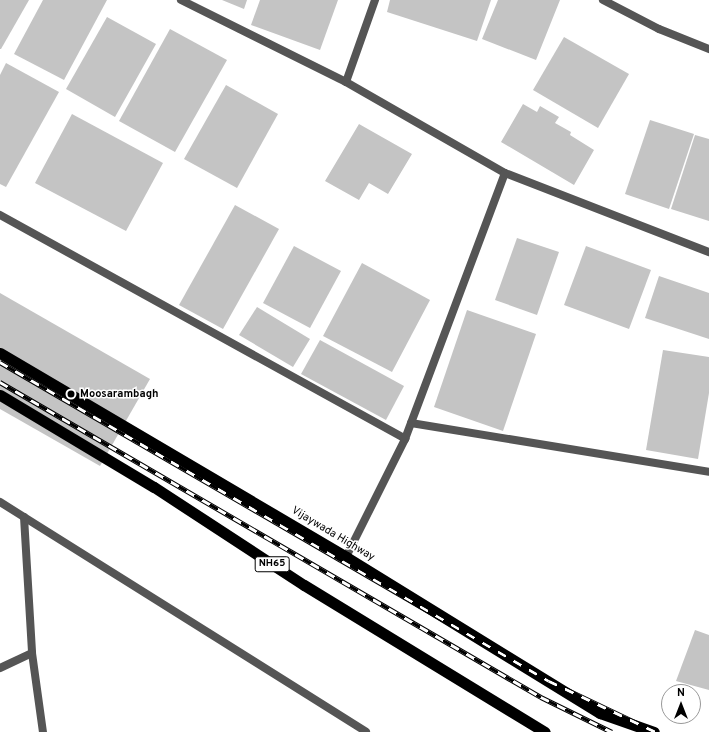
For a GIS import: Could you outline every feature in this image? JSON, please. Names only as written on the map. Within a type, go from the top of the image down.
[{"type":"highway","name":"Vijaywada Highway","points":[[0,353],[346,557],[600,713],[654,732]]},
{"type":"highway","name":"NH65","points":[[0,395],[154,487],[304,585],[545,732]]},
{"type":"street","points":[[181,0],[346,82],[505,173],[709,252]]},
{"type":"street","points":[[346,82],[375,0]]},
{"type":"street","points":[[603,0],[659,29],[709,49]]},
{"type":"street","points":[[346,557],[405,439],[505,173]]},
{"type":"street","points":[[0,215],[405,439]]},
{"type":"street","points":[[411,423],[709,472]]},
{"type":"street","points":[[0,502],[366,732]]},
{"type":"street","points":[[24,517],[32,653],[43,732]]},
{"type":"street","points":[[0,668],[32,653]]},
{"type":"building","points":[[0,0],[29,0],[1,49],[0,49]]},
{"type":"building","points":[[43,0],[107,0],[64,80],[14,54]]},
{"type":"building","points":[[222,0],[247,0],[244,9]]},
{"type":"building","points":[[260,0],[338,0],[320,50],[251,25]]},
{"type":"building","points":[[390,0],[491,0],[477,41],[387,12]]},
{"type":"building","points":[[498,0],[560,0],[536,60],[482,39]]},
{"type":"building","points":[[107,17],[156,44],[115,117],[66,89]]},
{"type":"building","points":[[170,29],[227,60],[175,152],[119,121]]},
{"type":"building","points":[[564,37],[629,74],[598,128],[533,90]]},
{"type":"building","points":[[6,63],[59,92],[6,187],[0,184],[0,75]]},
{"type":"building","points":[[226,85],[278,114],[237,188],[184,159]]},
{"type":"building","points":[[523,104],[537,112],[540,106],[559,117],[555,123],[571,132],[570,135],[594,150],[574,185],[501,142]]},
{"type":"building","points":[[72,114],[163,163],[126,231],[35,183]]},
{"type":"building","points":[[650,120],[694,134],[669,209],[625,194]]},
{"type":"building","points":[[359,124],[412,154],[388,194],[369,183],[359,200],[325,181]]},
{"type":"building","points":[[695,135],[709,139],[709,221],[671,209]]},
{"type":"building","points":[[235,205],[279,229],[223,329],[179,305]]},
{"type":"building","points":[[517,238],[559,252],[537,315],[495,300]]},
{"type":"building","points":[[294,246],[341,271],[310,328],[263,303]]},
{"type":"building","points":[[586,246],[651,270],[629,329],[564,305]]},
{"type":"building","points":[[362,263],[430,300],[392,372],[323,336]]},
{"type":"building","points":[[659,276],[709,293],[709,339],[645,318]]},
{"type":"building","name":"Moosarambagh","points":[[0,293],[150,379],[100,466],[0,409]]},
{"type":"building","points":[[257,307],[310,339],[293,367],[239,335]]},
{"type":"building","points":[[467,310],[536,334],[503,431],[434,407]]},
{"type":"building","points":[[320,340],[404,386],[386,420],[301,374]]},
{"type":"building","points":[[663,350],[709,357],[709,393],[698,459],[646,450]]},
{"type":"building","points":[[695,630],[709,635],[709,690],[701,688],[701,684],[687,684],[676,681]]},
{"type":"railway","points":[[0,362],[549,681],[656,732]]},
{"type":"railway","points":[[0,382],[541,697],[612,732]]},
{"type":"place","name":"Moosarambagh","points":[[71,394]]}]
